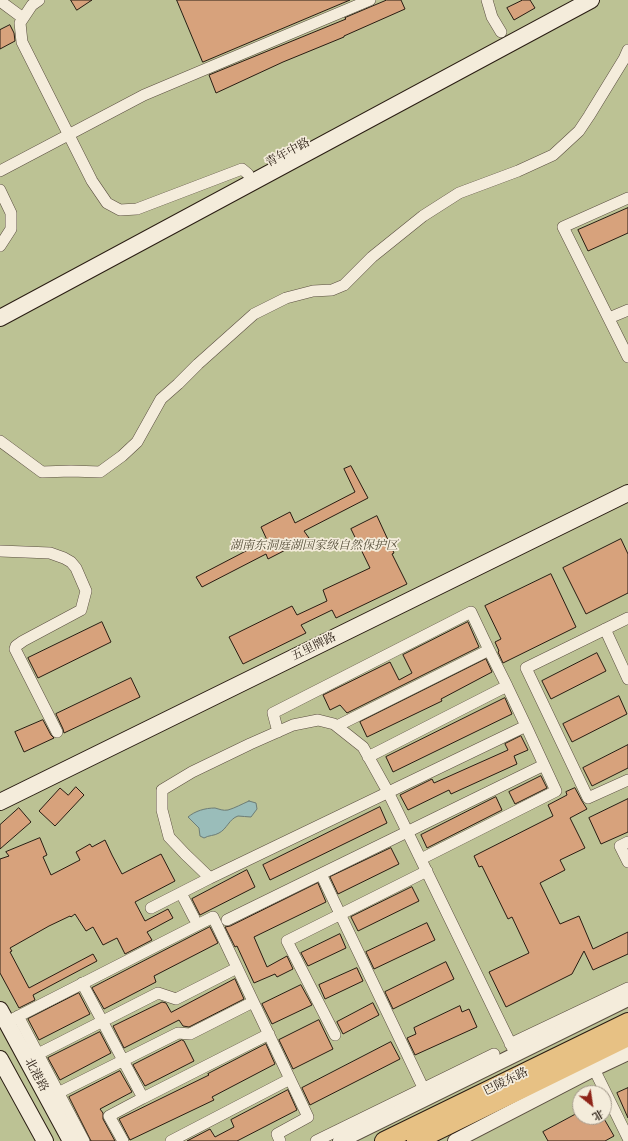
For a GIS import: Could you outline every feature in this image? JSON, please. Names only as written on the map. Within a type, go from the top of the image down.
[{"type":"main road","name":"青年中路","points":[[0,306],[576,0]]},
{"type":"main road","points":[[0,318],[591,0]]},
{"type":"main road","name":"五里牌路","points":[[0,802],[628,493]]},
{"type":"main road","name":"五里牌路","points":[[0,810],[628,502]]},
{"type":"main road","name":"北港路","points":[[8,1016],[71,1141]]},
{"type":"main road","name":"巴陵东路","points":[[384,1141],[628,1022]]},
{"type":"main road","name":"巴陵东路","points":[[416,1141],[628,1038]]},
{"type":"main road","name":"北港路","points":[[0,1059],[45,1141]]},
{"type":"street","points":[[39,0],[32,5],[20,23],[22,42],[92,181],[107,203],[120,210],[137,209],[242,169],[248,174]]},
{"type":"street","points":[[0,171],[144,96],[370,0]]},
{"type":"street","points":[[0,1],[23,18]]},
{"type":"street","points":[[489,2],[492,17],[501,32]]},
{"type":"street","points":[[0,441],[42,472],[100,472],[122,456],[137,442],[160,399],[231,333],[254,314],[286,298],[313,291],[332,290],[344,285],[372,257],[423,216],[459,193],[518,171],[553,155],[579,131],[602,96],[628,50]]},
{"type":"street","points":[[0,190],[11,213],[11,229],[0,246]]},
{"type":"street","points":[[628,198],[563,228],[628,357]]},
{"type":"street","points":[[609,318],[628,310]]},
{"type":"street","points":[[0,551],[50,554],[64,558],[71,562],[76,568],[86,591],[81,610],[16,646],[15,649],[58,732]]},
{"type":"street","points":[[278,732],[273,713],[471,612],[556,791],[421,859]]},
{"type":"street","points":[[628,618],[526,668],[588,798],[628,780]]},
{"type":"street","points":[[605,629],[628,679]]},
{"type":"street","points":[[337,726],[489,650]]},
{"type":"street","points":[[368,757],[507,686]]},
{"type":"street","points":[[210,878],[169,837],[162,810],[162,790],[192,772],[293,725],[318,720],[334,724],[362,747],[388,792],[513,1049]]},
{"type":"street","points":[[151,908],[210,878],[526,726]]},
{"type":"street","points":[[227,920],[544,765]]},
{"type":"street","points":[[628,842],[620,846],[628,862]]},
{"type":"street","points":[[335,1035],[287,941],[427,871]]},
{"type":"street","points":[[321,874],[428,1098]]},
{"type":"street","points":[[181,893],[194,918]]},
{"type":"street","points":[[84,1141],[38,1054],[8,1016],[82,983],[213,917],[308,1117],[277,1134],[280,1141]]},
{"type":"street","points":[[38,1054],[158,993],[176,999],[237,968]]},
{"type":"street","points":[[82,983],[143,1098]]},
{"type":"street","points":[[340,1141],[428,1098],[513,1049],[628,988]]},
{"type":"street","points":[[513,1049],[628,999]]},
{"type":"street","points":[[58,1093],[178,1033],[190,1034],[253,1002]]},
{"type":"street","points":[[122,1141],[109,1116],[269,1034]]},
{"type":"street","points":[[455,1141],[628,1053]]},
{"type":"street","points":[[316,1141],[494,1054]]},
{"type":"street","points":[[594,1069],[628,1138]]},
{"type":"street","points":[[171,1141],[290,1079]]},
{"type":"green space","name":"湖南东洞庭湖国家级自然保护区","points":[[0,0],[628,0],[628,1141],[0,1141]]},
{"type":"water","points":[[249,801],[256,803],[257,809],[251,817],[235,817],[222,831],[204,838],[200,836],[199,828],[188,817],[204,809],[215,808],[228,810]]},
{"type":"building","points":[[71,0],[92,0],[77,10]]},
{"type":"building","points":[[177,0],[350,0],[203,62]]},
{"type":"building","points":[[387,0],[401,0],[405,9],[216,93],[209,75],[346,19],[345,18]]},
{"type":"building","points":[[523,0],[530,0],[535,8],[514,20],[507,8]]},
{"type":"building","points":[[10,25],[14,33],[15,41],[0,49],[0,30]]},
{"type":"building","points":[[628,208],[628,233],[588,251],[578,230]]},
{"type":"building","points":[[351,466],[368,498],[304,531],[309,538],[268,559],[266,554],[202,587],[196,577],[267,540],[261,527],[290,512],[295,523],[355,492],[344,469]]},
{"type":"building","points":[[377,516],[394,553],[392,554],[407,584],[336,618],[332,610],[301,625],[306,633],[243,664],[229,637],[292,606],[297,615],[327,601],[323,590],[370,568],[351,529]]},
{"type":"building","points":[[621,539],[628,554],[628,593],[586,614],[563,568]]},
{"type":"building","points":[[551,574],[576,627],[503,663],[495,642],[501,639],[485,606]]},
{"type":"building","points":[[102,622],[111,642],[38,678],[28,658]]},
{"type":"building","points":[[468,622],[479,647],[347,713],[340,705],[330,710],[323,695],[390,662],[399,680],[412,673],[403,655]]},
{"type":"building","points":[[597,653],[606,671],[551,699],[542,681]]},
{"type":"building","points":[[486,659],[492,672],[441,699],[442,701],[367,737],[360,722]]},
{"type":"building","points":[[131,678],[140,697],[64,733],[56,714]]},
{"type":"building","points":[[619,696],[627,714],[572,742],[563,724]]},
{"type":"building","points":[[505,698],[512,714],[393,772],[386,757]]},
{"type":"building","points":[[43,720],[54,738],[24,752],[15,732]]},
{"type":"building","points":[[521,736],[528,750],[514,756],[517,764],[451,794],[449,790],[408,810],[400,795],[432,779],[434,783],[508,750],[505,744]]},
{"type":"building","points":[[628,745],[628,768],[592,786],[583,768]]},
{"type":"building","points":[[541,776],[547,788],[515,804],[509,792]]},
{"type":"building","points":[[76,787],[84,795],[55,826],[39,811],[60,788],[68,795]]},
{"type":"building","points":[[575,788],[587,809],[570,818],[585,848],[560,860],[565,870],[540,883],[560,924],[579,916],[593,949],[628,932],[628,954],[593,970],[584,951],[572,974],[506,1007],[489,972],[529,953],[512,917],[508,919],[482,866],[479,867],[474,856],[553,816],[548,805],[567,795],[566,792]]},
{"type":"building","points":[[496,797],[502,810],[427,848],[421,835]]},
{"type":"building","points":[[628,799],[628,832],[601,844],[589,818]]},
{"type":"building","points":[[380,807],[387,823],[270,880],[263,865]]},
{"type":"building","points":[[19,808],[31,822],[0,849],[0,825]]},
{"type":"building","points":[[40,838],[47,855],[43,857],[51,875],[80,860],[76,852],[90,844],[92,847],[105,840],[122,874],[161,854],[175,881],[135,902],[145,921],[168,909],[173,918],[147,932],[152,940],[125,954],[117,938],[103,945],[93,927],[86,931],[75,914],[49,926],[10,948],[12,951],[10,952],[29,988],[93,954],[97,961],[33,995],[35,1000],[19,1008],[0,973],[0,859],[9,856],[6,852]]},
{"type":"building","points":[[391,848],[399,864],[338,894],[330,877]]},
{"type":"building","points":[[247,870],[255,887],[200,915],[192,899]]},
{"type":"building","points":[[318,883],[326,902],[254,937],[267,967],[287,956],[293,969],[277,977],[275,974],[254,983],[237,946],[235,947],[225,927],[230,926]]},
{"type":"building","points":[[412,887],[419,901],[358,931],[351,917]]},
{"type":"building","points":[[427,923],[435,940],[374,969],[366,952]]},
{"type":"building","points":[[210,927],[218,943],[154,976],[156,982],[104,1009],[92,988]]},
{"type":"building","points":[[340,934],[346,948],[308,966],[301,953]]},
{"type":"building","points":[[446,962],[454,979],[393,1009],[385,992]]},
{"type":"building","points":[[357,968],[363,981],[325,999],[319,985]]},
{"type":"building","points":[[235,979],[244,999],[189,1027],[183,1026],[179,1020],[124,1048],[113,1026],[162,1002],[166,1003],[171,1012]]},
{"type":"building","points":[[301,985],[312,1005],[272,1024],[262,1004]]},
{"type":"building","points":[[79,993],[90,1014],[39,1040],[28,1019]]},
{"type":"building","points":[[373,1003],[379,1015],[343,1034],[337,1022]]},
{"type":"building","points":[[460,1006],[462,1012],[469,1009],[477,1027],[415,1055],[407,1038],[416,1034],[414,1028]]},
{"type":"building","points":[[319,1020],[333,1049],[293,1069],[279,1040]]},
{"type":"building","points":[[100,1032],[111,1053],[60,1080],[48,1058]]},
{"type":"building","points":[[182,1040],[184,1041],[194,1061],[145,1086],[133,1065]]},
{"type":"building","points":[[391,1042],[400,1059],[310,1105],[302,1088]]},
{"type":"building","points":[[266,1044],[275,1064],[212,1097],[214,1100],[130,1140],[119,1119],[209,1075],[208,1074]]},
{"type":"building","points":[[120,1071],[132,1092],[100,1109],[103,1113],[103,1119],[115,1141],[91,1141],[69,1097]]},
{"type":"building","points":[[628,1088],[628,1118],[617,1093]]},
{"type":"building","points":[[288,1090],[297,1110],[237,1141],[187,1141],[210,1129],[215,1137],[234,1127],[231,1120]]},
{"type":"building","points":[[572,1116],[572,1125],[608,1125],[614,1136],[605,1141],[548,1141],[543,1132]]}]
